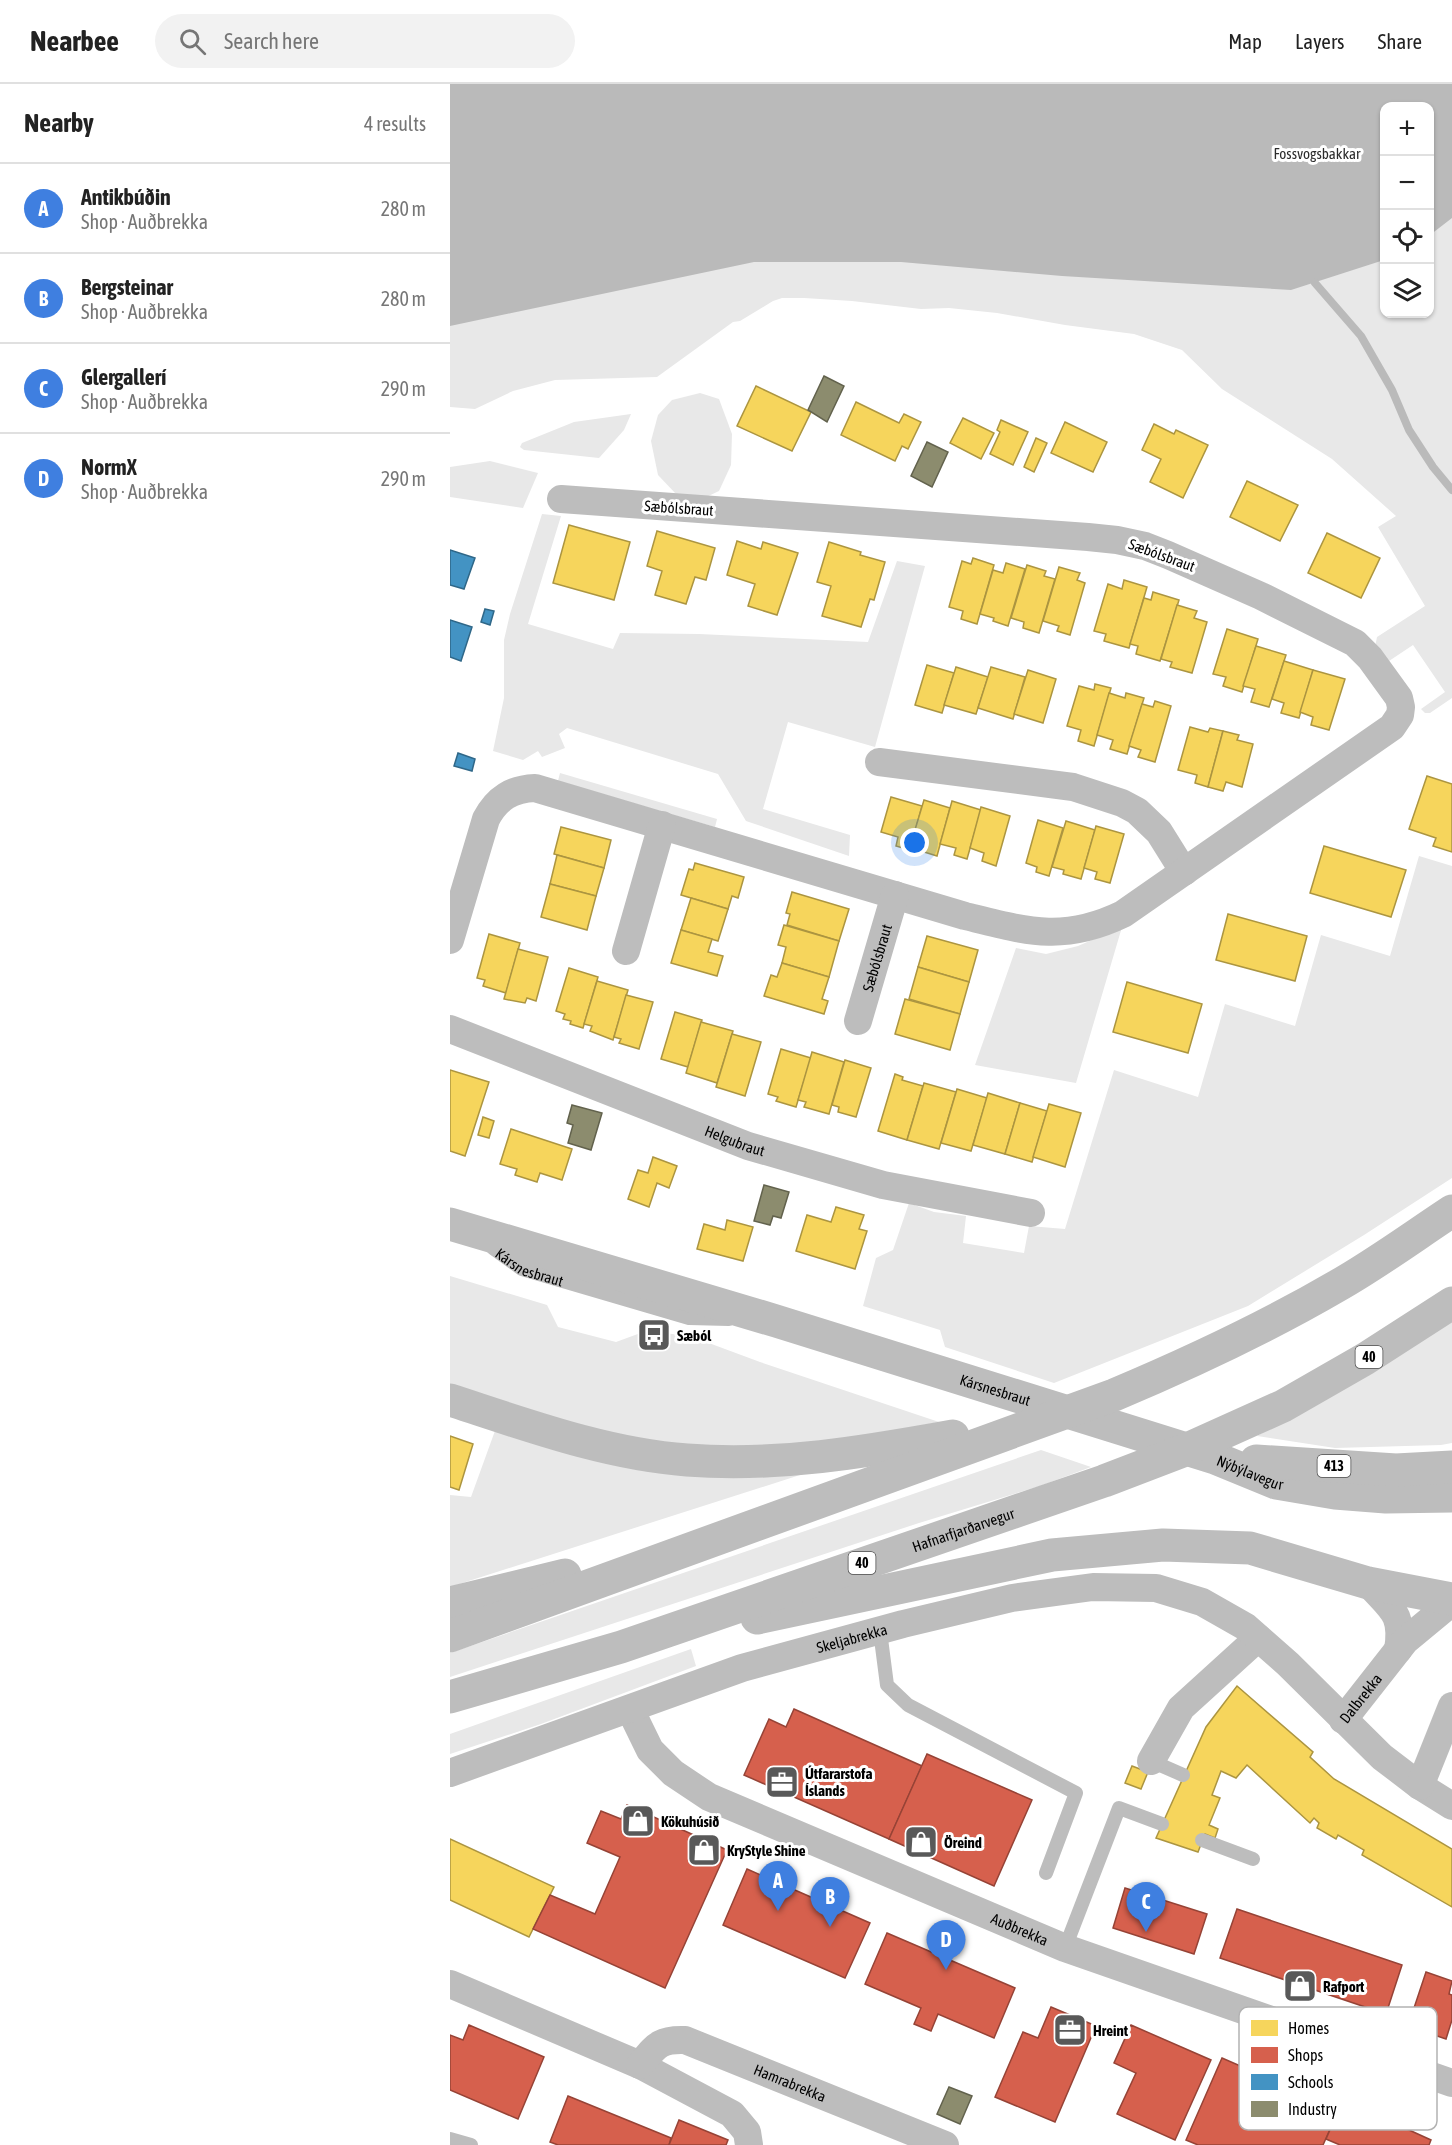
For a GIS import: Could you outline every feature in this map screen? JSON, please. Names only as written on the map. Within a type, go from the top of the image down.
[{"type":"main road","points":[[450,1636],[721,1537],[991,1434],[1041,1421],[1114,1395],[1246,1335],[1338,1286],[1452,1211]]},
{"type":"main road","name":"Kársnesbraut","points":[[456,1228],[776,1321],[1215,1458]]},
{"type":"main road","name":"Hafnarfjarðarvegur","points":[[450,1697],[621,1647],[1104,1481],[1185,1450],[1283,1406],[1365,1359],[1452,1303]]},
{"type":"main road","points":[[450,1400],[539,1430],[592,1444],[687,1461],[751,1462],[839,1456],[991,1434]]},
{"type":"main road","name":"Nýbýlavegur","points":[[1215,1458],[1396,1470],[1452,1467]]},
{"type":"main road","name":"Nýbýlavegur","points":[[1215,1458],[1276,1483],[1335,1493],[1386,1497],[1452,1496]]},
{"type":"main road","points":[[450,1603],[721,1537]]},
{"type":"main road","points":[[621,1647],[1052,1555],[1163,1545],[1250,1548],[1368,1583],[1452,1600]]},
{"type":"street","name":"Sæbólsbraut","points":[[450,940],[486,819],[497,801],[506,795],[525,789],[545,790],[965,916],[1023,930],[1070,932],[1106,922],[1123,914],[1397,722],[1401,707],[1399,698],[1370,658],[1355,643],[1261,596],[1145,546],[1117,540],[561,499]]},
{"type":"street","points":[[879,762],[1073,787],[1122,803],[1137,812],[1159,832],[1184,872]]},
{"type":"street","points":[[626,951],[662,825]]},
{"type":"street","name":"Sæbólsbraut","points":[[858,1021],[895,895]]},
{"type":"street","name":"Helgubraut","points":[[450,1029],[748,1146],[883,1185],[1031,1213]]},
{"type":"street","points":[[1368,1583],[1392,1609],[1399,1621],[1401,1631],[1398,1650]]},
{"type":"street","name":"Skeljabrekka","points":[[450,1773],[742,1668],[880,1630],[1012,1598],[1093,1587],[1156,1588],[1202,1602],[1246,1627],[1343,1720]]},
{"type":"street","name":"Dalbrekka","points":[[1452,1600],[1406,1641],[1343,1720],[1382,1757],[1420,1786],[1452,1806]]},
{"type":"street","points":[[1152,1761],[1181,1708],[1258,1638]]},
{"type":"street","points":[[1420,1786],[1452,1706]]},
{"type":"street","name":"Auðbrekka","points":[[630,1709],[650,1750],[673,1773],[708,1797],[1065,1947],[1239,2008]]},
{"type":"street","points":[[450,1984],[640,2064],[732,2114],[747,2132],[749,2145]]},
{"type":"street","name":"Hamrabrekka","points":[[640,2064],[656,2047],[670,2039],[685,2040],[945,2145]]},
{"type":"street","name":"Auðbrekka","points":[[1437,2078],[1452,2083]]},
{"type":"lane","points":[[880,1630],[887,1684],[908,1705],[1076,1793],[1046,1873]]},
{"type":"lane","points":[[1152,1761],[1183,1775]]},
{"type":"lane","points":[[1065,1947],[1119,1808],[1162,1824]]},
{"type":"lane","points":[[1202,1840],[1253,1859]]},
{"type":"lane","points":[[450,2139],[471,2145]]},
{"type":"green space","name":"Fossvogsbakkar","points":[[450,84],[1452,84],[1452,698],[1430,713],[1425,713],[1421,709],[1445,692],[1413,645],[1389,661],[1375,647],[1377,637],[1425,606],[1378,527],[1396,516],[1332,459],[1222,389],[1182,350],[1134,334],[949,308],[921,309],[852,301],[782,298],[740,321],[733,322],[657,377],[555,380],[513,391],[475,409],[450,407]]},
{"type":"green space","points":[[700,393],[719,399],[732,434],[731,465],[719,491],[700,500],[677,495],[658,475],[651,441],[658,415],[672,400]]},
{"type":"green space","points":[[631,414],[624,430],[599,458],[524,450],[520,447],[522,443],[574,422]]},
{"type":"green space","points":[[490,461],[538,473],[523,508],[450,497],[450,467]]},
{"type":"green space","points":[[542,514],[561,516],[528,624],[613,649],[620,633],[699,634],[868,642],[897,561],[925,566],[875,747],[788,722],[763,809],[850,835],[849,856],[746,821],[718,774],[567,728],[559,734],[565,748],[542,757],[538,751],[523,760],[493,751],[504,698],[504,640]]},
{"type":"green space","points":[[560,773],[717,819],[715,827],[558,781]]},
{"type":"green space","points":[[1419,856],[1452,866],[1452,1178],[1248,1306],[1054,1383],[945,1347],[940,1330],[863,1306],[876,1258],[893,1250],[909,1203],[934,1212],[966,1216],[963,1243],[1024,1253],[1029,1226],[1065,1229],[1114,1070],[1198,1097],[1225,1004],[1295,1026],[1321,935],[1390,956]]},
{"type":"green space","points":[[1122,927],[1076,1083],[975,1065],[1016,948],[1046,954],[1078,946]]},
{"type":"green space","points":[[450,1276],[547,1305],[558,1327],[616,1342],[646,1331],[690,1336],[939,1422],[785,1451],[710,1452],[599,1435],[450,1384]]},
{"type":"green space","points":[[1452,1319],[1452,1443],[1335,1448],[1257,1436]]},
{"type":"green space","points":[[496,1428],[741,1475],[800,1475],[450,1587],[450,1495],[471,1497]]},
{"type":"green space","points":[[1041,1450],[1091,1467],[1040,1486],[919,1523],[450,1677],[450,1653]]},
{"type":"green space","points":[[691,1649],[696,1666],[541,1724],[450,1754],[450,1734]]},
{"type":"shaded area","points":[[450,84],[1452,84],[1452,218],[1434,232],[1434,102],[1380,102],[1380,261],[1291,290],[1062,276],[901,262],[754,262],[450,326]]},
{"type":"building: Homes","points":[[756,386],[811,412],[792,451],[737,426]]},
{"type":"building: Homes","points":[[856,402],[899,423],[904,414],[921,422],[908,449],[902,446],[895,461],[841,435]]},
{"type":"building: Homes","points":[[963,418],[994,433],[981,459],[950,443]]},
{"type":"building: Homes","points":[[1001,420],[1028,432],[1013,465],[990,454],[1000,432],[997,430]]},
{"type":"building: Homes","points":[[1065,422],[1107,442],[1093,472],[1051,453]]},
{"type":"building: Homes","points":[[1154,424],[1174,434],[1176,430],[1208,445],[1183,498],[1150,482],[1161,459],[1142,450]]},
{"type":"building: Homes","points":[[1036,438],[1047,443],[1034,472],[1024,467]]},
{"type":"building: Homes","points":[[1247,481],[1298,505],[1280,541],[1230,517]]},
{"type":"building: Homes","points":[[569,525],[630,542],[614,600],[553,583]]},
{"type":"building: Homes","points":[[657,531],[715,548],[706,580],[695,577],[686,604],[655,595],[662,571],[647,566]]},
{"type":"building: Homes","points":[[1327,533],[1380,558],[1361,598],[1308,573]]},
{"type":"building: Homes","points":[[737,541],[761,549],[763,542],[798,553],[777,615],[748,606],[755,584],[727,575]]},
{"type":"building: Homes","points":[[829,542],[861,552],[860,555],[885,562],[874,600],[870,599],[861,627],[822,616],[831,586],[817,582]]},
{"type":"building: Homes","points":[[973,558],[994,565],[977,624],[961,619],[963,611],[949,607],[962,561],[971,564]]},
{"type":"building: Homes","points":[[1006,563],[1025,569],[1008,626],[993,621],[994,618],[980,614],[993,570],[1003,573]]},
{"type":"building: Homes","points":[[1027,565],[1046,571],[1044,576],[1055,579],[1039,633],[1023,628],[1024,622],[1011,618]]},
{"type":"building: Homes","points":[[1059,567],[1080,573],[1077,580],[1085,583],[1070,635],[1057,631],[1059,626],[1043,621]]},
{"type":"building: Homes","points":[[1124,580],[1147,587],[1129,648],[1104,641],[1106,634],[1094,631],[1108,584],[1122,589]]},
{"type":"building: Homes","points":[[1153,592],[1179,600],[1160,661],[1136,654],[1138,646],[1130,644],[1144,598],[1151,600]]},
{"type":"building: Homes","points":[[1177,605],[1197,611],[1194,618],[1207,622],[1192,673],[1170,667],[1172,662],[1161,659]]},
{"type":"building: Homes","points":[[1227,629],[1258,639],[1242,692],[1223,686],[1226,677],[1213,674]]},
{"type":"building: Homes","points":[[1256,646],[1286,655],[1269,707],[1251,702],[1255,689],[1243,686]]},
{"type":"building: Homes","points":[[1284,661],[1313,670],[1299,718],[1281,713],[1284,703],[1272,699]]},
{"type":"building: Homes","points":[[927,665],[954,673],[942,713],[915,705]]},
{"type":"building: Homes","points":[[956,667],[988,677],[976,714],[944,705]]},
{"type":"building: Homes","points":[[991,667],[1025,677],[1013,719],[978,708]]},
{"type":"building: Homes","points":[[1028,670],[1056,679],[1043,723],[1014,714]]},
{"type":"building: Homes","points":[[1313,670],[1345,679],[1329,730],[1311,725],[1313,717],[1300,712]]},
{"type":"building: Homes","points":[[1095,684],[1111,688],[1094,746],[1078,741],[1081,730],[1067,726],[1079,686],[1094,690]]},
{"type":"building: Homes","points":[[1109,693],[1125,698],[1126,693],[1144,698],[1127,754],[1110,749],[1113,740],[1097,735]]},
{"type":"building: Homes","points":[[1155,701],[1171,706],[1155,762],[1138,757],[1141,750],[1129,746],[1142,704],[1153,707]]},
{"type":"building: Homes","points":[[1190,727],[1208,732],[1210,728],[1223,731],[1208,787],[1195,783],[1197,775],[1178,770]]},
{"type":"building: Homes","points":[[1223,731],[1239,735],[1237,740],[1253,744],[1242,787],[1226,782],[1223,791],[1208,787]]},
{"type":"building: Homes","points":[[1427,776],[1452,784],[1452,852],[1433,846],[1436,838],[1409,829]]},
{"type":"building: Homes","points":[[891,797],[922,806],[910,850],[896,846],[898,837],[881,832]]},
{"type":"building: Homes","points":[[924,800],[950,808],[937,856],[921,851],[923,846],[911,843]]},
{"type":"building: Homes","points":[[952,801],[981,810],[967,859],[954,855],[956,848],[940,844]]},
{"type":"building: Homes","points":[[981,807],[1010,816],[996,866],[982,861],[984,853],[970,848]]},
{"type":"building: Homes","points":[[1038,820],[1063,828],[1049,876],[1036,872],[1037,867],[1026,863]]},
{"type":"building: Homes","points":[[1066,821],[1095,830],[1081,879],[1063,874],[1064,870],[1052,867]]},
{"type":"building: Homes","points":[[1096,826],[1124,834],[1110,883],[1095,879],[1097,872],[1084,868]]},
{"type":"building: Homes","points":[[561,827],[611,840],[604,868],[554,854]]},
{"type":"building: Homes","points":[[1324,846],[1406,870],[1391,917],[1310,893]]},
{"type":"building: Homes","points":[[557,855],[604,868],[596,896],[550,884]]},
{"type":"building: Homes","points":[[695,863],[744,877],[738,898],[732,896],[728,909],[681,895],[689,869],[693,870]]},
{"type":"building: Homes","points":[[550,884],[596,896],[587,930],[541,917]]},
{"type":"building: Homes","points":[[792,892],[849,909],[839,941],[787,925],[790,914],[786,913]]},
{"type":"building: Homes","points":[[691,898],[728,909],[718,941],[681,930]]},
{"type":"building: Homes","points":[[1228,914],[1307,936],[1295,981],[1216,960]]},
{"type":"building: Homes","points":[[784,925],[839,941],[829,977],[782,963],[786,947],[778,945]]},
{"type":"building: Homes","points":[[681,930],[712,939],[708,952],[723,956],[717,976],[671,963]]},
{"type":"building: Homes","points":[[489,934],[520,943],[506,993],[483,986],[485,980],[477,978]]},
{"type":"building: Homes","points":[[927,936],[978,950],[969,982],[918,967]]},
{"type":"building: Homes","points":[[518,949],[548,957],[536,1001],[527,998],[525,1003],[504,999]]},
{"type":"building: Homes","points":[[782,963],[829,977],[822,999],[828,1001],[824,1014],[764,996],[771,975],[777,977]]},
{"type":"building: Homes","points":[[918,967],[969,982],[960,1014],[909,999]]},
{"type":"building: Homes","points":[[569,968],[598,977],[583,1028],[570,1024],[571,1021],[563,1019],[565,1014],[556,1011]]},
{"type":"building: Homes","points":[[597,981],[628,990],[613,1040],[590,1031],[592,1026],[584,1024]]},
{"type":"building: Homes","points":[[1127,982],[1202,1004],[1188,1053],[1113,1032]]},
{"type":"building: Homes","points":[[626,995],[653,1002],[639,1049],[619,1043],[621,1039],[614,1037]]},
{"type":"building: Homes","points":[[905,999],[960,1014],[950,1050],[895,1034]]},
{"type":"building: Homes","points":[[675,1012],[702,1020],[688,1067],[661,1059]]},
{"type":"building: Homes","points":[[701,1022],[733,1031],[717,1083],[686,1073]]},
{"type":"building: Homes","points":[[732,1034],[761,1042],[745,1096],[716,1087]]},
{"type":"building: Homes","points":[[781,1049],[811,1058],[796,1107],[776,1101],[778,1097],[768,1094]]},
{"type":"building: Homes","points":[[812,1052],[844,1062],[829,1114],[804,1107],[806,1102],[798,1100]]},
{"type":"building: Homes","points":[[845,1060],[871,1068],[856,1117],[838,1112],[839,1107],[832,1105]]},
{"type":"building: Homes","points":[[450,1070],[489,1082],[465,1156],[450,1151]]},
{"type":"building: Homes","points":[[895,1074],[903,1077],[902,1080],[923,1086],[907,1140],[878,1131]]},
{"type":"building: Homes","points":[[924,1083],[956,1092],[939,1149],[907,1140]]},
{"type":"building: Homes","points":[[957,1089],[987,1098],[971,1151],[941,1143]]},
{"type":"building: Homes","points":[[988,1093],[1020,1103],[1005,1154],[973,1145]]},
{"type":"building: Homes","points":[[1020,1103],[1047,1111],[1032,1162],[1005,1154]]},
{"type":"building: Homes","points":[[1049,1104],[1081,1113],[1065,1167],[1033,1157]]},
{"type":"building: Homes","points":[[483,1117],[494,1121],[489,1138],[478,1135]]},
{"type":"building: Homes","points":[[511,1129],[572,1149],[562,1180],[540,1173],[537,1182],[515,1175],[517,1169],[500,1164]]},
{"type":"building: Homes","points":[[653,1157],[677,1166],[669,1188],[657,1183],[649,1207],[628,1199],[638,1170],[648,1173]]},
{"type":"building: Homes","points":[[836,1207],[864,1215],[859,1229],[867,1231],[855,1269],[796,1251],[807,1215],[831,1222]]},
{"type":"building: Homes","points":[[727,1220],[753,1227],[743,1261],[697,1249],[704,1224],[725,1230]]},
{"type":"building: Homes","points":[[450,1436],[473,1444],[459,1490],[450,1487]]},
{"type":"building: Homes","points":[[1237,1686],[1313,1752],[1310,1757],[1334,1779],[1452,1849],[1452,1907],[1362,1855],[1364,1850],[1338,1835],[1336,1839],[1317,1828],[1319,1823],[1314,1818],[1310,1823],[1247,1765],[1236,1778],[1221,1771],[1212,1795],[1220,1798],[1209,1825],[1218,1829],[1215,1838],[1205,1834],[1198,1852],[1156,1838],[1206,1727]]},
{"type":"building: Homes","points":[[1132,1766],[1148,1772],[1141,1789],[1125,1783]]},
{"type":"building: Homes","points":[[450,1839],[554,1887],[529,1937],[450,1900]]},
{"type":"building: Shops","points":[[794,1709],[922,1766],[889,1839],[744,1775],[769,1719],[786,1727]]},
{"type":"building: Shops","points":[[927,1754],[1032,1800],[994,1886],[889,1839]]},
{"type":"building: Shops","points":[[627,1805],[727,1850],[665,1988],[533,1929],[550,1895],[595,1914],[620,1857],[587,1843],[601,1811],[621,1819]]},
{"type":"building: Shops","points":[[747,1869],[870,1923],[845,1978],[723,1925]]},
{"type":"building: Shops","points":[[1125,1888],[1207,1914],[1194,1954],[1113,1928]]},
{"type":"building: Shops","points":[[1237,1909],[1402,1965],[1388,2007],[1365,2007],[1220,1958]]},
{"type":"building: Shops","points":[[887,1933],[1015,1988],[994,2038],[938,2014],[931,2031],[914,2024],[921,2008],[865,1984]]},
{"type":"building: Shops","points":[[1426,1972],[1452,1981],[1449,1994],[1452,1995],[1452,2020],[1446,2039],[1437,2036],[1437,2007],[1414,2007]]},
{"type":"building: Shops","points":[[1051,2007],[1096,2026],[1055,2122],[995,2097],[1023,2032],[1038,2038]]},
{"type":"building: Shops","points":[[469,2025],[544,2057],[518,2119],[450,2090],[450,2035],[463,2040]]},
{"type":"building: Shops","points":[[1131,2025],[1211,2060],[1175,2140],[1117,2114],[1136,2073],[1114,2063]]},
{"type":"building: Shops","points":[[1222,2058],[1239,2065],[1239,2130],[1330,2130],[1323,2145],[1198,2145],[1186,2140]]},
{"type":"building: Shops","points":[[568,2096],[671,2138],[669,2145],[558,2145],[550,2142]]},
{"type":"building: Shops","points":[[679,2120],[728,2140],[726,2145],[669,2145]]},
{"type":"building: Shops","points":[[1330,2130],[1409,2130],[1431,2140],[1429,2145],[1340,2145],[1326,2139]]},
{"type":"building: Schools","points":[[450,550],[475,558],[464,589],[450,585]]},
{"type":"building: Schools","points":[[485,609],[494,611],[490,625],[481,622]]},
{"type":"building: Schools","points":[[450,620],[472,627],[461,661],[450,657]]},
{"type":"building: Schools","points":[[458,753],[475,759],[472,771],[454,766]]},
{"type":"building: Industry","points":[[824,376],[844,386],[827,422],[808,410]]},
{"type":"building: Industry","points":[[927,442],[948,452],[932,487],[911,476]]},
{"type":"building: Industry","points":[[572,1105],[602,1113],[591,1150],[568,1143],[573,1125],[567,1123]]},
{"type":"building: Industry","points":[[764,1185],[789,1192],[781,1218],[773,1216],[770,1225],[754,1221]]},
{"type":"building: Industry","points":[[949,2087],[972,2096],[960,2124],[937,2114]]},
{"type":"waterway","points":[[1315,283],[1361,336],[1392,390],[1409,430],[1433,467],[1452,490]]},
{"type":"place","name":"Sæból","points":[[654,1335]]},
{"type":"place","name":"Útfararstofa Íslands","points":[[782,1782]]},
{"type":"place","name":"Kökuhúsið","points":[[638,1821]]},
{"type":"place","name":"Öreind","points":[[921,1842]]},
{"type":"place","name":"KryStyle Shine","points":[[704,1850]]},
{"type":"place","name":"Antikbúðin","points":[[778,1911]]},
{"type":"place","name":"Bergsteinar","points":[[830,1927]]},
{"type":"place","name":"Glergallerí","points":[[1146,1932]]},
{"type":"place","name":"NormX","points":[[946,1970]]},
{"type":"place","name":"Rafport","points":[[1300,1986]]},
{"type":"place","name":"Hreint","points":[[1070,2030]]}]
